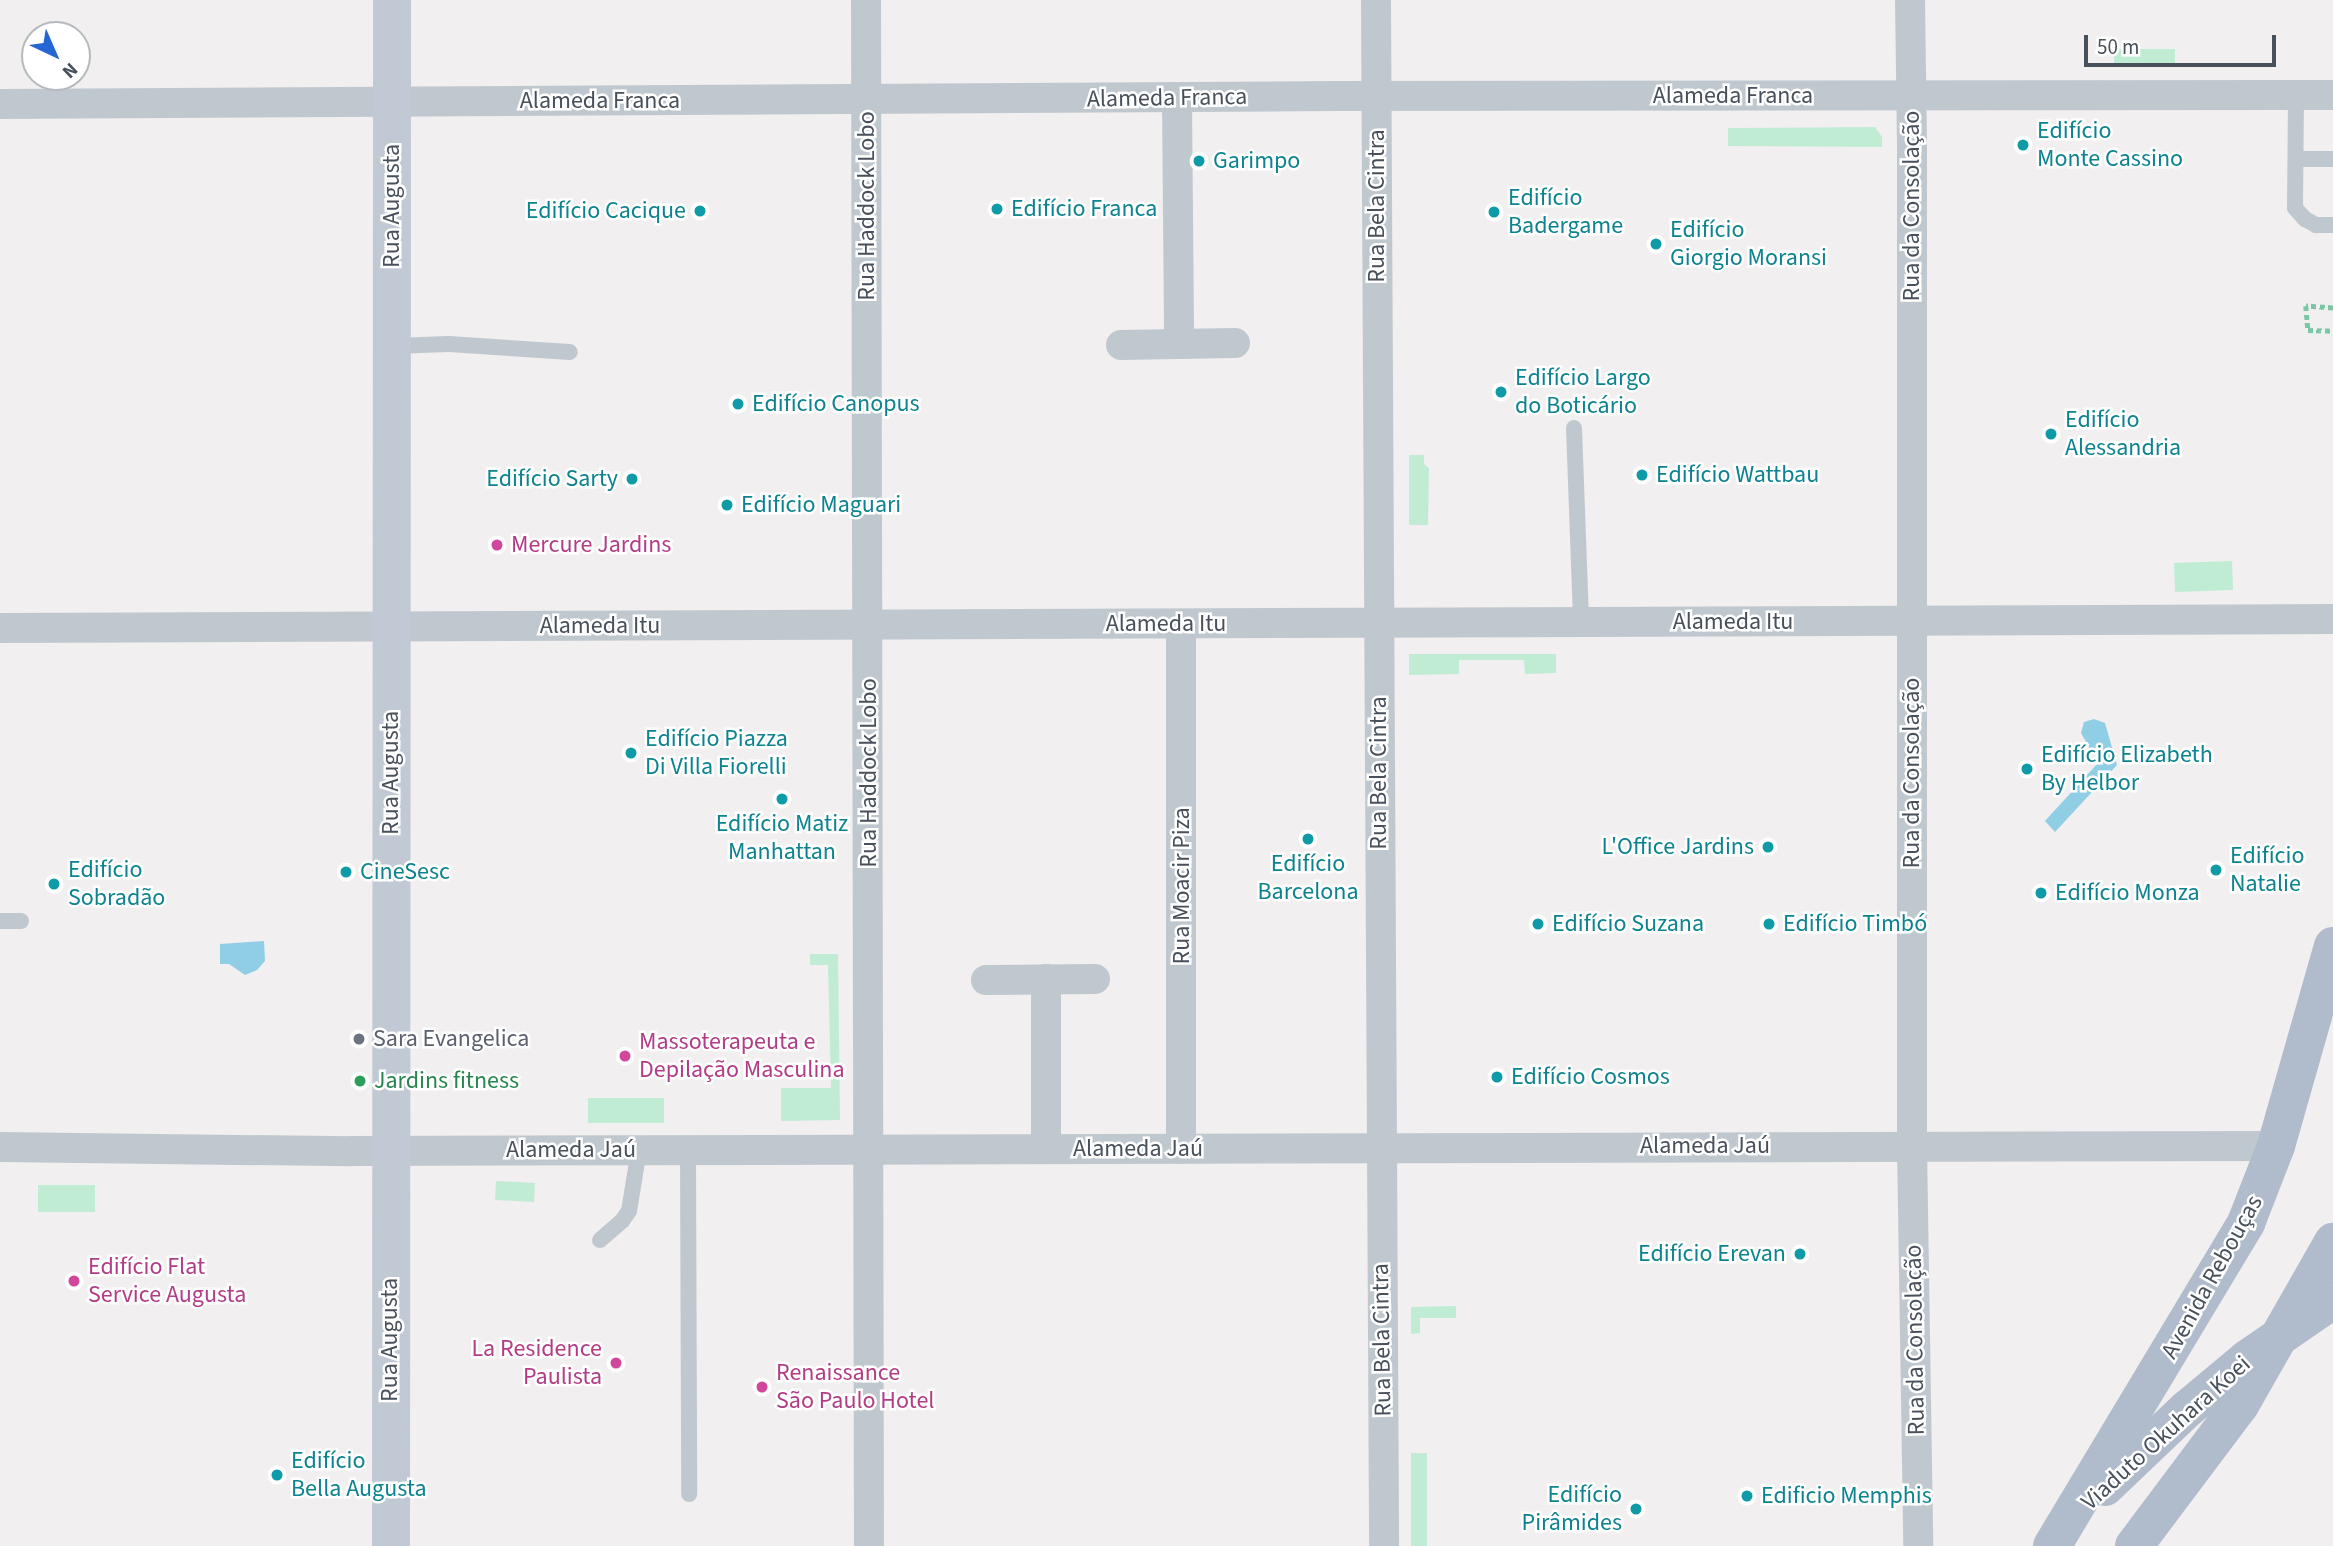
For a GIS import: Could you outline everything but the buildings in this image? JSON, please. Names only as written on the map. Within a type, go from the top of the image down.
[{"type":"main road","name":"Rua Augusta","points":[[391,1546],[392,0]]},
{"type":"main road","name":"Avenida Rebouças","points":[[2061,1533],[2246,1223],[2276,1146],[2332,950]]},
{"type":"main road","points":[[2134,1546],[2241,1405],[2330,1237]]},
{"type":"main road","name":"Viaduto Okuhara Koei","points":[[2061,1533],[2187,1409],[2247,1359],[2333,1300]]},
{"type":"street","name":"Rua Haddock Lobo","points":[[866,0],[869,1546]]},
{"type":"street","name":"Rua Bela Cintra","points":[[1376,0],[1384,1546]]},
{"type":"street","name":"Rua da Consolação","points":[[1910,0],[1912,1145],[1918,1546]]},
{"type":"street","name":"Alameda Franca","points":[[0,104],[1376,96],[2333,95]]},
{"type":"street","points":[[1177,99],[1179,344]]},
{"type":"street","points":[[1121,345],[1235,344]]},
{"type":"street","name":"Alameda Itu","points":[[0,628],[2333,619]]},
{"type":"street","name":"Rua Moacir Piza","points":[[1181,624],[1181,1149]]},
{"type":"street","points":[[986,980],[1095,978]]},
{"type":"street","points":[[1046,979],[1046,1149]]},
{"type":"street","name":"Alameda Jaú","points":[[0,1147],[688,1150],[2276,1146]]},
{"type":"lane","points":[[2296,94],[2295,208],[2305,219],[2316,225],[2333,225]]},
{"type":"lane","points":[[2296,159],[2333,159]]},
{"type":"lane","points":[[392,346],[449,344],[570,352]]},
{"type":"lane","points":[[1574,428],[1581,622]]},
{"type":"lane","points":[[0,920],[21,921]]},
{"type":"lane","points":[[600,1240],[622,1221],[629,1211],[639,1150]]},
{"type":"lane","points":[[688,1150],[689,1494]]},
{"type":"path","points":[[2333,308],[2306,306],[2308,330],[2333,331]]},
{"type":"green space","points":[[2114,49],[2175,49],[2175,66],[2114,66]]},
{"type":"green space","points":[[1875,127],[1882,137],[1882,147],[1728,146],[1728,128]]},
{"type":"green space","points":[[1409,455],[1424,455],[1424,464],[1429,468],[1428,525],[1409,525]]},
{"type":"green space","points":[[2232,561],[2233,590],[2175,592],[2174,563]]},
{"type":"green space","points":[[1409,654],[1556,654],[1556,673],[1525,674],[1524,660],[1459,660],[1459,674],[1409,675]]},
{"type":"green space","points":[[810,954],[838,954],[840,1120],[781,1121],[781,1088],[831,1088],[828,965],[810,965]]},
{"type":"green space","points":[[588,1098],[664,1098],[664,1123],[588,1123]]},
{"type":"green space","points":[[496,1181],[535,1183],[534,1202],[495,1200]]},
{"type":"green space","points":[[38,1185],[95,1185],[95,1212],[38,1212]]},
{"type":"green space","points":[[1456,1306],[1456,1318],[1420,1318],[1420,1333],[1411,1334],[1411,1307]]},
{"type":"green space","points":[[1411,1453],[1427,1453],[1427,1546],[1411,1546]]},
{"type":"water","points":[[2094,719],[2105,723],[2117,765],[2055,832],[2045,821],[2098,763],[2081,733],[2084,722]]},
{"type":"water","points":[[264,941],[265,961],[257,970],[245,975],[229,964],[220,964],[220,944]]},
{"type":"place","name":"Edifício Monte Cassino","points":[[2023,145]]},
{"type":"place","name":"Garimpo","points":[[1199,161]]},
{"type":"place","name":"Edifício Franca","points":[[997,209]]},
{"type":"place","name":"Edifício Cacique","points":[[700,211]]},
{"type":"place","name":"Edifício Badergame","points":[[1494,212]]},
{"type":"place","name":"Edifício Giorgio Moransi","points":[[1656,244]]},
{"type":"place","name":"Edifício Largo do Boticário","points":[[1501,392]]},
{"type":"place","name":"Edifício Canopus","points":[[738,404]]},
{"type":"place","name":"Edifício Alessandria","points":[[2051,434]]},
{"type":"place","name":"Edifício Wattbau","points":[[1642,475]]},
{"type":"place","name":"Edifício Sarty","points":[[632,479]]},
{"type":"place","name":"Edifício Maguari","points":[[727,505]]},
{"type":"place","name":"Mercure Jardins","points":[[497,545]]},
{"type":"place","name":"Edifício Piazza Di Villa Fiorelli","points":[[631,753]]},
{"type":"place","name":"Edifício Elizabeth By Helbor","points":[[2027,769]]},
{"type":"place","name":"Edifício Matiz Manhattan","points":[[782,799]]},
{"type":"place","name":"Edifício Barcelona","points":[[1308,839]]},
{"type":"place","name":"L'Office Jardins","points":[[1768,847]]},
{"type":"place","name":"Edifício Natalie","points":[[2216,870]]},
{"type":"place","name":"CineSesc","points":[[346,872]]},
{"type":"place","name":"Edifício Sobradão","points":[[54,884]]},
{"type":"place","name":"Edifício Monza","points":[[2041,893]]},
{"type":"place","name":"Edifício Suzana","points":[[1538,924]]},
{"type":"place","name":"Edifício Timbó","points":[[1769,924]]},
{"type":"place","name":"Sara Evangelica","points":[[359,1039]]},
{"type":"place","name":"Massoterapeuta e Depilação Masculina","points":[[625,1056]]},
{"type":"place","name":"Edifício Cosmos","points":[[1497,1077]]},
{"type":"place","name":"Jardins fitness","points":[[360,1081]]},
{"type":"place","name":"Edifício Erevan","points":[[1800,1254]]},
{"type":"place","name":"Edifício Flat Service Augusta","points":[[74,1281]]},
{"type":"place","name":"La Residence Paulista","points":[[616,1363]]},
{"type":"place","name":"Renaissance São Paulo Hotel","points":[[762,1387]]},
{"type":"place","name":"Edifício Bella Augusta","points":[[277,1475]]},
{"type":"place","name":"Edificio Memphis","points":[[1747,1496]]},
{"type":"place","name":"Edifício Pirâmides","points":[[1636,1509]]}]
